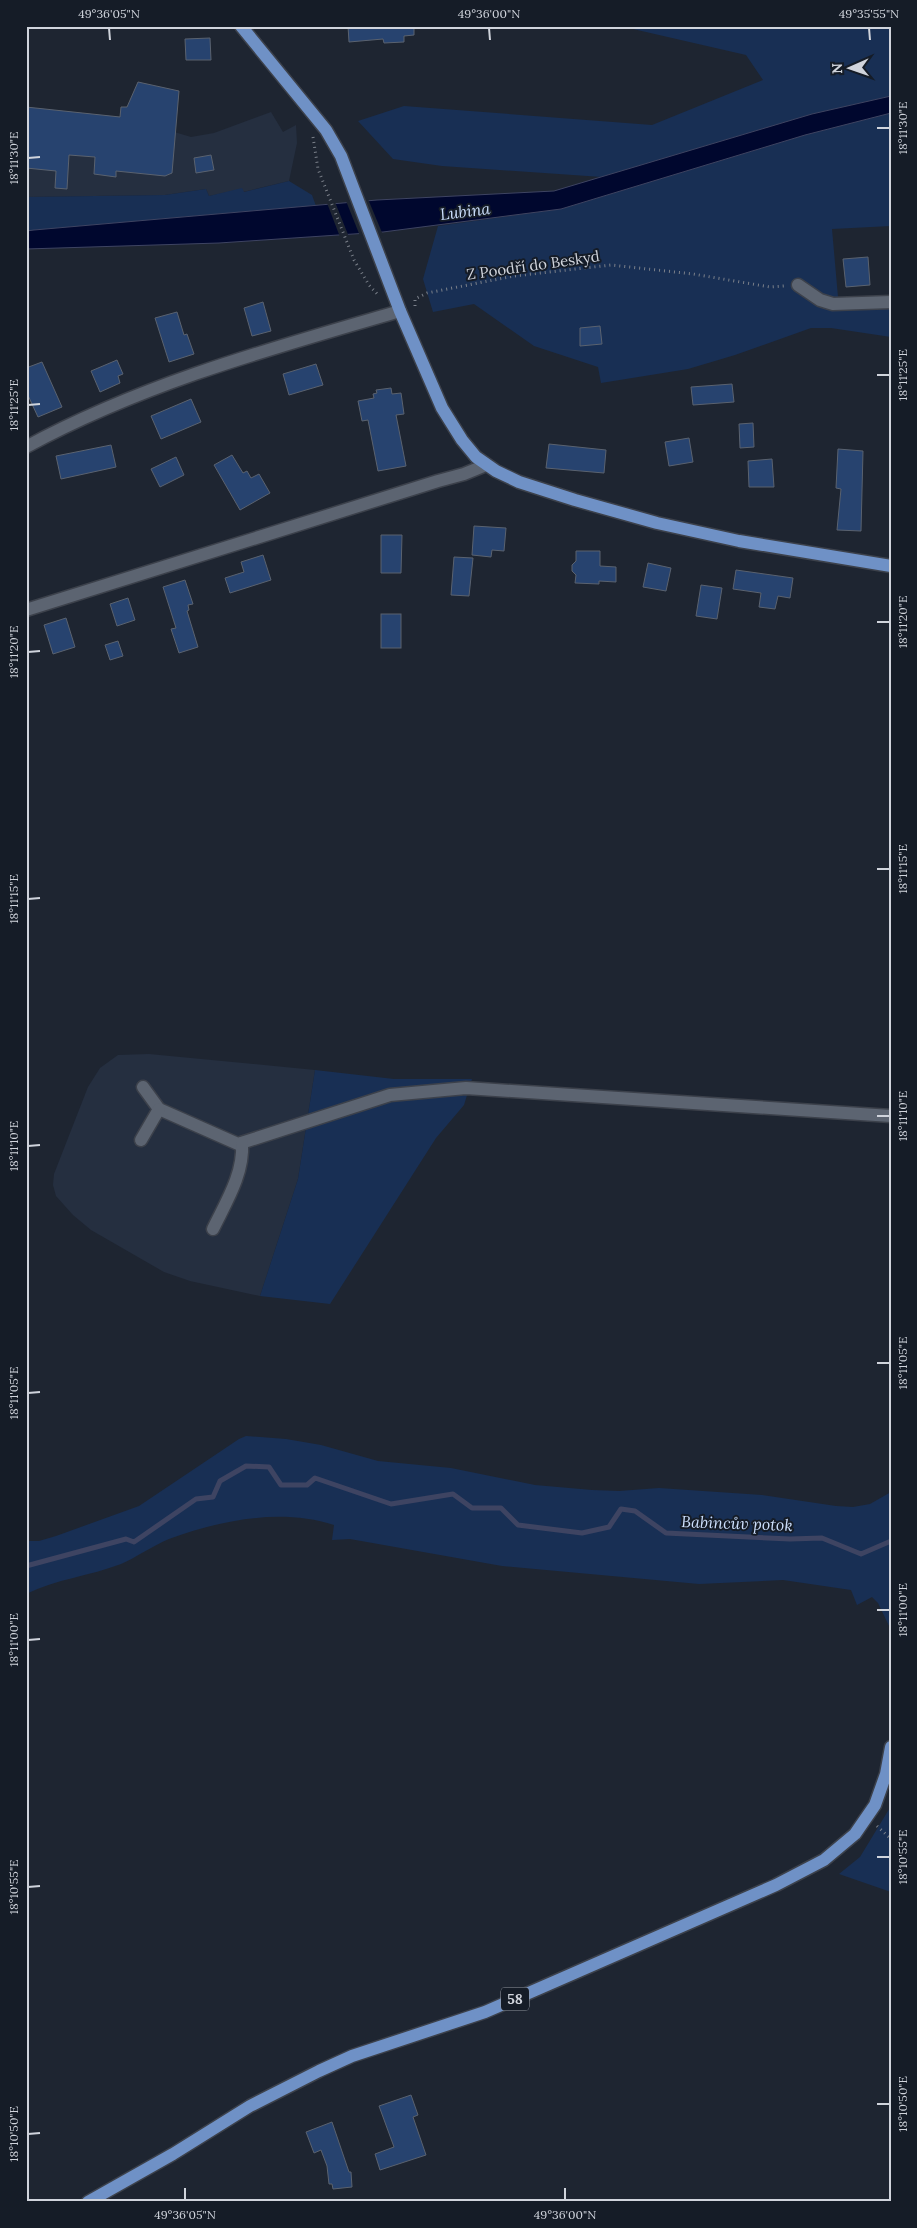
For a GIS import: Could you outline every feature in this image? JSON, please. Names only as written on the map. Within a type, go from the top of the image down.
[{"type":"main road","points":[[241,26],[326,130],[341,156],[400,311],[446,415],[468,448],[486,465],[520,482],[657,523],[739,541],[891,566]]},
{"type":"main road","name":"58","points":[[88,2202],[173,2154],[250,2106],[319,2071],[352,2056],[485,2012],[776,1885],[815,1865],[836,1852],[868,1817],[875,1805],[886,1774],[891,1747]]},
{"type":"street","points":[[798,285],[820,300],[832,304],[891,302]]},
{"type":"street","points":[[26,447],[80,420],[197,372],[400,311]]},
{"type":"street","points":[[26,610],[420,486],[464,474],[486,465]]},
{"type":"street","points":[[143,1087],[159,1109],[238,1144],[390,1095],[466,1088],[891,1116]]},
{"type":"street","points":[[141,1140],[159,1109]]},
{"type":"street","points":[[213,1229],[236,1183],[243,1156],[242,1143]]},
{"type":"path","points":[[310,110],[315,158],[358,269],[380,297],[387,314]]},
{"type":"path","name":"Z Poodří do Beskyd","points":[[400,311],[415,307],[415,299],[427,293],[514,276],[611,265],[692,274],[770,287],[798,285]]},
{"type":"path","points":[[868,1817],[891,1839]]},
{"type":"shaded area","points":[[620,26],[891,26],[891,96],[812,114],[602,177],[442,166],[393,159],[358,121],[404,106],[652,125],[763,80],[746,55]]},
{"type":"shaded area","points":[[26,107],[120,117],[121,107],[142,109],[141,122],[191,137],[214,133],[271,112],[283,132],[296,125],[297,143],[289,181],[243,192],[242,189],[209,196],[206,189],[165,195],[26,197]]},
{"type":"shaded area","points":[[891,113],[891,226],[832,229],[838,297],[891,297],[891,337],[831,328],[811,328],[735,355],[688,369],[601,383],[598,367],[534,346],[474,304],[433,312],[423,279],[438,226],[561,209],[805,135]]},
{"type":"shaded area","points":[[289,181],[312,195],[316,206],[26,231],[26,197],[165,195],[206,189],[209,196],[242,188],[244,192]]},
{"type":"shaded area","points":[[149,1054],[315,1070],[298,1179],[260,1296],[190,1281],[164,1272],[91,1230],[73,1215],[56,1196],[53,1185],[54,1174],[88,1087],[100,1068],[118,1055]]},
{"type":"shaded area","points":[[315,1070],[394,1079],[472,1079],[464,1105],[436,1138],[330,1304],[260,1296],[298,1179]]},
{"type":"shaded area","points":[[246,1436],[286,1439],[321,1445],[378,1461],[451,1468],[535,1485],[592,1490],[619,1491],[659,1488],[762,1495],[853,1507],[870,1504],[891,1492],[890,1628],[878,1603],[872,1597],[857,1605],[851,1590],[783,1580],[699,1584],[502,1566],[350,1539],[332,1540],[334,1525],[293,1517],[251,1519],[209,1526],[169,1539],[121,1564],[49,1585],[26,1594],[26,1541],[39,1541],[56,1536],[139,1506]]},
{"type":"shaded area","points":[[891,1806],[891,1892],[839,1874],[860,1857]]},
{"type":"water","name":"Lubina","points":[[891,96],[891,113],[805,135],[561,209],[383,232],[219,243],[26,249],[26,231],[34,230],[377,200],[554,191],[812,114]]},
{"type":"pier","points":[[368,199],[383,235],[360,236],[346,201]]},
{"type":"pier","points":[[335,202],[349,237],[340,237],[327,203]]},
{"type":"building","points":[[348,26],[414,26],[414,35],[404,36],[404,42],[384,43],[383,39],[349,42]]},
{"type":"building","points":[[210,38],[211,60],[186,60],[185,39]]},
{"type":"building","points":[[138,82],[179,91],[172,173],[165,176],[116,171],[116,177],[94,174],[95,157],[69,155],[67,189],[55,188],[56,171],[26,168],[26,107],[120,117],[121,107],[127,107]]},
{"type":"building","points":[[211,155],[214,170],[196,173],[194,158]]},
{"type":"building","points":[[868,257],[870,285],[846,287],[843,259]]},
{"type":"building","points":[[263,302],[271,331],[252,336],[244,308]]},
{"type":"building","points":[[177,312],[184,335],[187,334],[194,354],[169,362],[155,318]]},
{"type":"building","points":[[600,326],[602,344],[580,346],[580,328]]},
{"type":"building","points":[[117,360],[123,374],[118,376],[120,383],[100,392],[91,371]]},
{"type":"building","points":[[42,362],[62,407],[38,417],[26,391],[26,368]]},
{"type":"building","points":[[316,364],[323,385],[289,395],[283,374]]},
{"type":"building","points":[[732,384],[734,402],[693,405],[691,387]]},
{"type":"building","points":[[391,388],[392,394],[401,393],[404,414],[396,415],[406,466],[378,471],[368,420],[362,421],[358,401],[374,398],[373,394],[377,393],[376,390]]},
{"type":"building","points":[[191,399],[201,422],[161,439],[151,416]]},
{"type":"building","points":[[753,423],[754,447],[740,448],[739,424]]},
{"type":"building","points":[[689,438],[693,462],[669,466],[665,442]]},
{"type":"building","points":[[549,444],[606,450],[604,473],[546,468]]},
{"type":"building","points":[[111,445],[116,467],[61,479],[56,456]]},
{"type":"building","points":[[838,449],[863,451],[861,531],[837,530],[841,489],[836,488]]},
{"type":"building","points":[[232,455],[243,473],[247,471],[251,478],[259,474],[270,493],[240,510],[214,465]]},
{"type":"building","points":[[176,457],[184,475],[160,487],[151,469]]},
{"type":"building","points":[[772,459],[774,487],[749,487],[748,461]]},
{"type":"building","points":[[474,526],[506,528],[504,551],[492,550],[491,557],[472,555]]},
{"type":"building","points":[[381,535],[402,535],[401,573],[381,573]]},
{"type":"building","points":[[576,551],[600,551],[600,566],[616,567],[616,582],[599,581],[599,584],[575,583],[576,575],[572,571],[572,565],[576,561]]},
{"type":"building","points":[[263,555],[271,580],[230,593],[225,578],[244,572],[241,562]]},
{"type":"building","points":[[454,557],[473,558],[469,596],[451,595]]},
{"type":"building","points":[[648,563],[671,568],[666,591],[643,587]]},
{"type":"building","points":[[736,570],[793,578],[790,598],[778,596],[775,609],[759,607],[761,593],[733,589]]},
{"type":"building","points":[[185,580],[193,604],[188,605],[189,610],[187,611],[198,647],[179,653],[171,629],[176,628],[163,587]]},
{"type":"building","points":[[701,585],[722,588],[717,619],[696,616]]},
{"type":"building","points":[[128,598],[135,620],[117,626],[110,604]]},
{"type":"building","points":[[381,614],[401,614],[401,648],[381,648]]},
{"type":"building","points":[[66,618],[75,647],[53,654],[44,625]]},
{"type":"building","points":[[118,641],[123,656],[110,660],[105,645]]},
{"type":"building","points":[[411,2095],[418,2115],[413,2117],[426,2155],[380,2170],[375,2154],[394,2147],[379,2106]]},
{"type":"building","points":[[332,2122],[349,2172],[351,2172],[352,2187],[333,2189],[332,2184],[329,2184],[327,2166],[321,2150],[314,2153],[306,2132]]},
{"type":"waterway","name":"Babincův potok","points":[[26,1566],[126,1539],[134,1542],[196,1499],[213,1497],[220,1481],[246,1466],[269,1467],[281,1485],[307,1485],[315,1478],[391,1504],[453,1494],[472,1508],[501,1508],[518,1525],[582,1533],[609,1527],[621,1509],[635,1511],[666,1533],[790,1539],[822,1538],[861,1554],[891,1541]]}]
